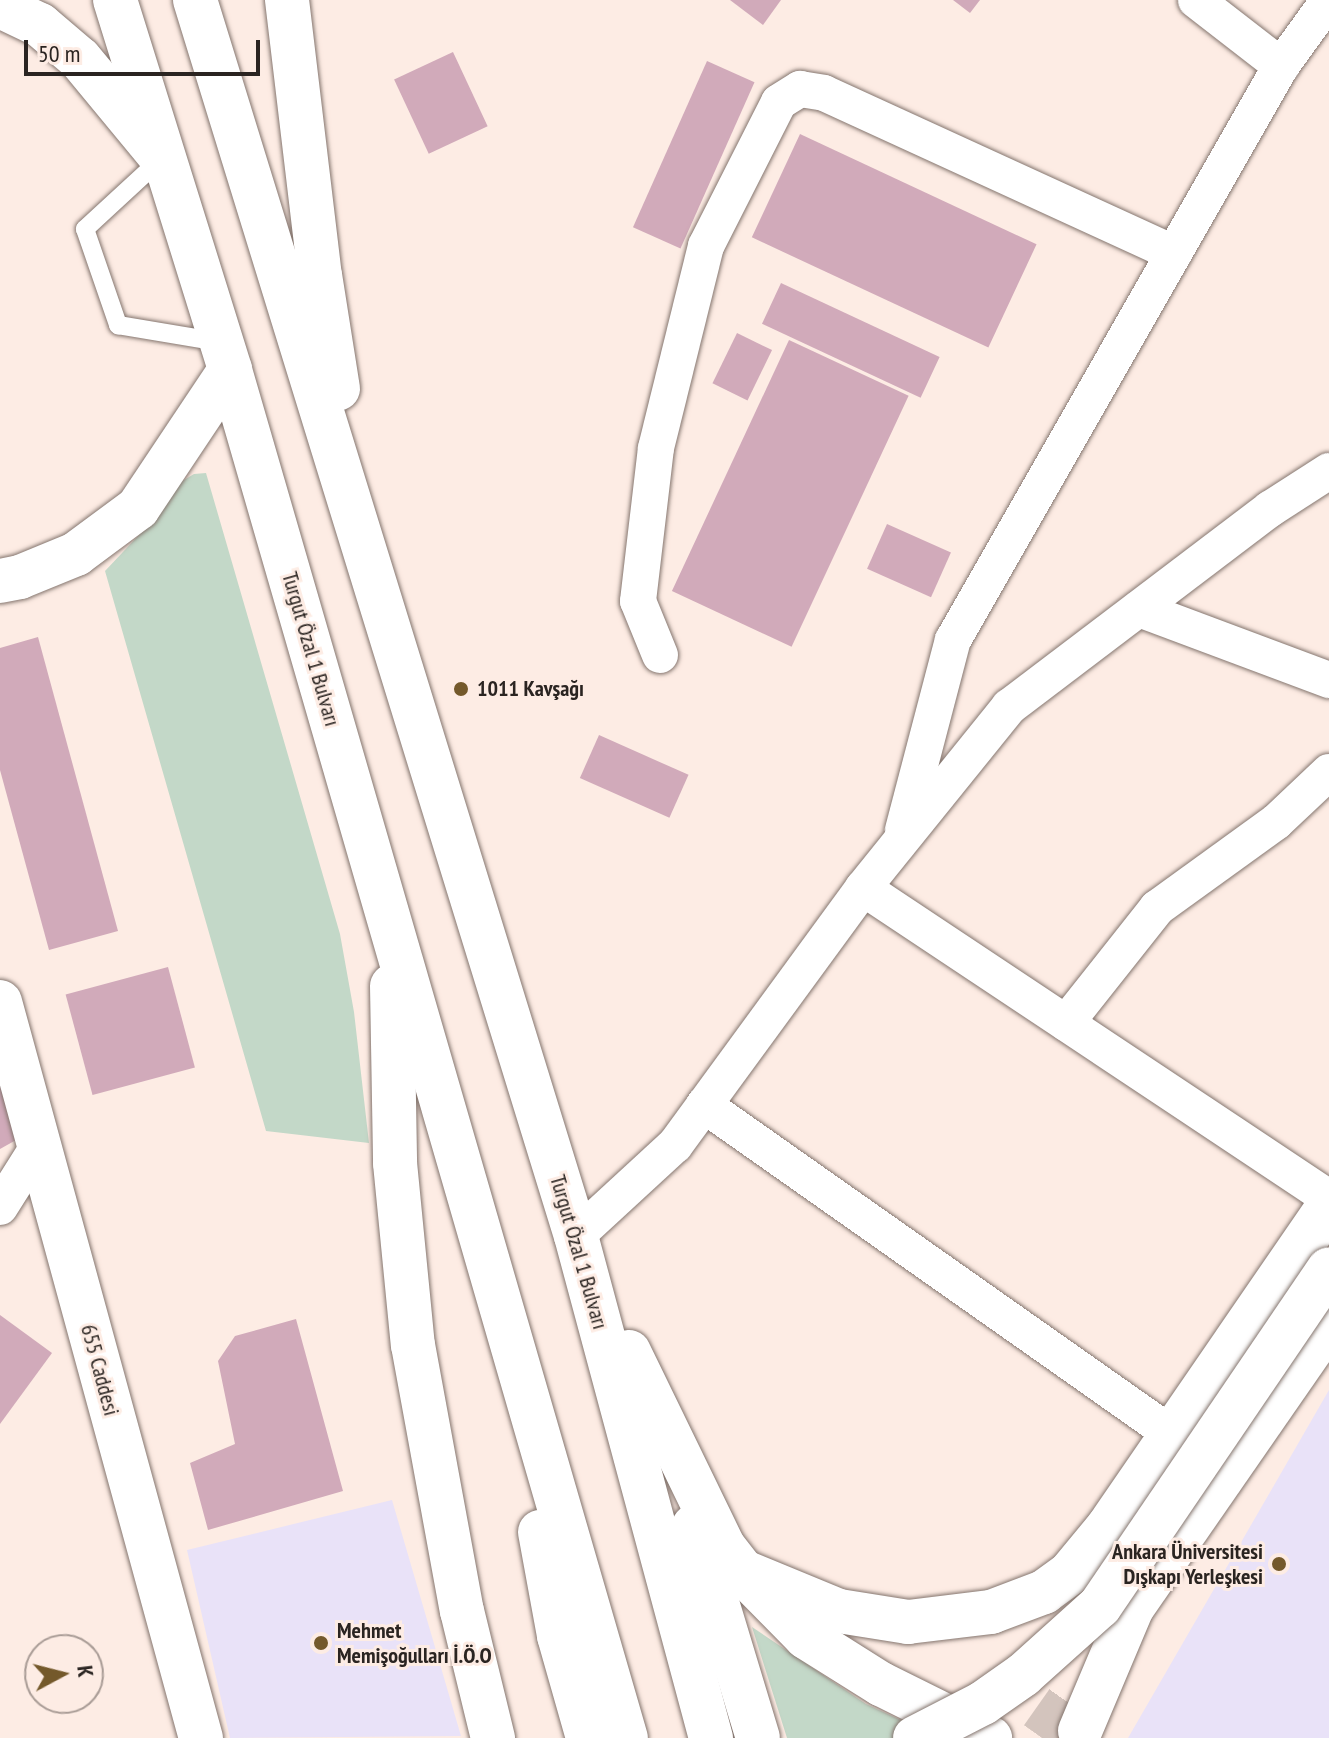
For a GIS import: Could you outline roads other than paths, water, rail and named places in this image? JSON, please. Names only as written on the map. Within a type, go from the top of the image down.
[{"type":"main road","name":"Turgut Özal 1 Bulvarı","points":[[115,0],[225,356],[626,1738]]},
{"type":"main road","name":"Turgut Özal 1 Bulvarı","points":[[195,0],[576,1236],[711,1738]]},
{"type":"main road","name":"Turgut Özal 1 Bulvarı","points":[[287,0],[320,275],[362,542]]},
{"type":"main road","points":[[0,6],[40,25],[80,59],[162,158]]},
{"type":"main road","points":[[0,581],[20,577],[76,554],[138,508],[225,356]]},
{"type":"main road","points":[[390,920],[395,1163],[413,1345],[462,1611],[493,1738]]},
{"type":"main road","name":"655 Caddesi","points":[[0,1002],[201,1738]]},
{"type":"main road","points":[[742,1571],[839,1611],[908,1622],[941,1621],[1020,1603],[1070,1573],[1108,1527],[1329,1206]]},
{"type":"main road","points":[[576,1236],[666,1432],[723,1546],[742,1571],[806,1637],[881,1684],[990,1738]]},
{"type":"main road","points":[[915,1738],[983,1703],[1013,1682],[1100,1606],[1329,1269]]},
{"type":"main road","name":"Turgut Özal 1 Bulvarı","points":[[497,1301],[559,1636],[588,1738]]},
{"type":"main road","points":[[1074,1716],[1132,1608],[1329,1323]]},
{"type":"main road","points":[[666,1432],[758,1738]]},
{"type":"street","points":[[1196,0],[1281,66]]},
{"type":"street","points":[[900,843],[953,640],[1281,66],[1329,0]]},
{"type":"street","points":[[660,655],[638,601],[656,448],[706,246],[779,102],[800,89],[824,93],[1174,253]]},
{"type":"street","points":[[576,1236],[675,1145],[863,888],[1009,707],[1270,509],[1329,471]]},
{"type":"street","points":[[1139,609],[1329,680]]},
{"type":"street","points":[[1066,1023],[1157,908],[1276,822],[1329,772]]},
{"type":"street","points":[[863,888],[1329,1198]]},
{"type":"street","points":[[704,1105],[1170,1433]]},
{"type":"street","points":[[0,1207],[39,1145]]},
{"type":"lane","points":[[162,158],[85,229],[118,325],[225,356]]},
{"type":"tunnel","points":[[1042,1738],[1068,1701]]},
{"type":"place","name":"1011 Kavşağı","points":[[461,689]]},
{"type":"place","name":"Ankara Üniversitesi Dışkapı Yerleşkesi","points":[[1279,1564]]},
{"type":"place","name":"Mehmet Memişoğulları İ.Ö.O","points":[[321,1643]]}]
